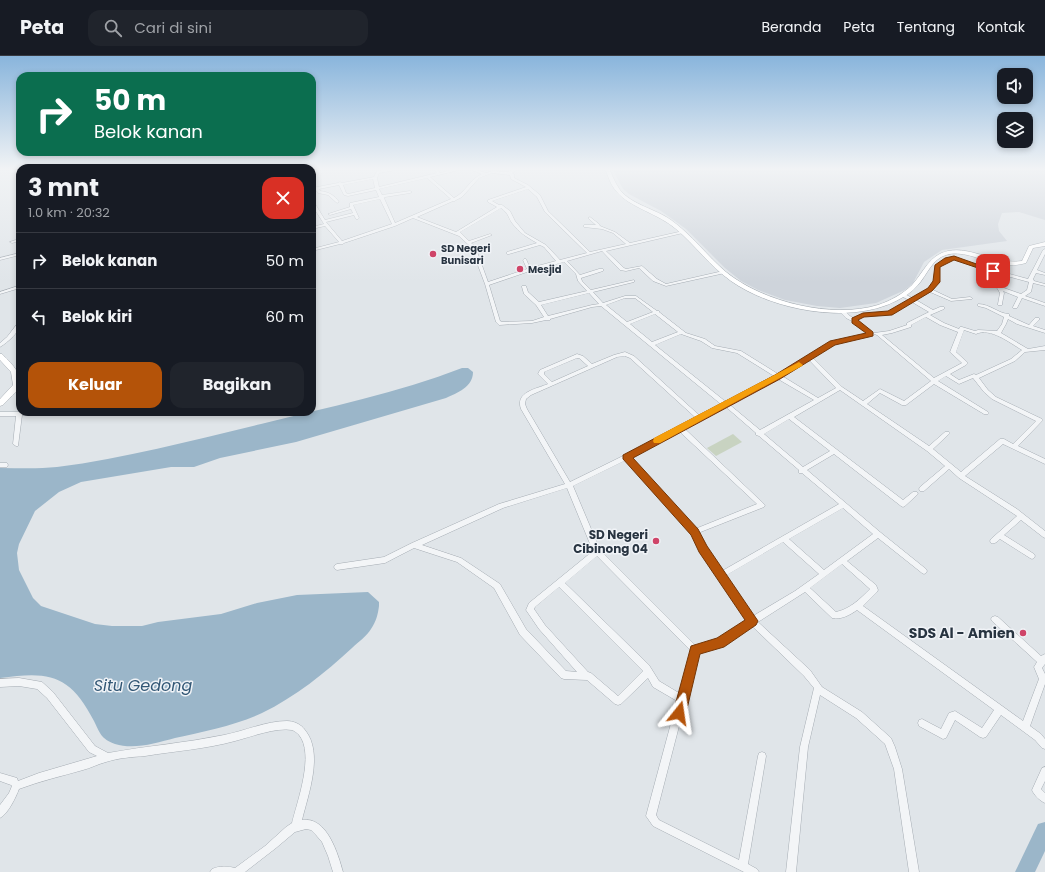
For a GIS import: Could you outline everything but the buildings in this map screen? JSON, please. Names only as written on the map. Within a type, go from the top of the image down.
[{"type":"street","points":[[386,206],[394,225]]},
{"type":"street","points":[[316,249],[342,243],[394,225],[440,206]]},
{"type":"street","points":[[460,235],[458,232],[461,229],[482,219],[498,206]]},
{"type":"street","points":[[498,206],[504,207],[524,234],[541,243],[562,261],[579,277],[580,281],[604,305],[725,404],[801,471],[924,571]]},
{"type":"street","points":[[544,206],[546,211],[590,254]]},
{"type":"street","points":[[644,206],[662,216],[682,232],[723,272],[744,287],[776,300],[814,310],[843,312],[880,306],[903,295],[919,280],[928,264],[941,255],[956,252],[990,261],[1018,263],[1024,262],[1032,247],[1045,244]]},
{"type":"street","points":[[316,208],[325,223],[342,243]]},
{"type":"street","points":[[330,214],[351,208],[357,218]]},
{"type":"street","points":[[316,226],[354,214]]},
{"type":"street","points":[[414,217],[460,235],[473,246],[499,323],[510,325],[548,319],[633,296],[639,298],[681,332],[703,340],[714,347],[739,352],[817,400]]},
{"type":"street","points":[[590,218],[598,225],[611,230],[630,244]]},
{"type":"street","points":[[585,226],[598,225]]},
{"type":"street","points":[[487,284],[529,270],[603,250],[682,232]]},
{"type":"street","points":[[469,242],[490,235]]},
{"type":"street","points":[[566,240],[574,238]]},
{"type":"street","points":[[12,242],[16,241]]},
{"type":"street","points":[[508,253],[541,243]]},
{"type":"street","points":[[603,250],[622,269],[626,270],[640,267],[655,280],[666,285],[723,272]]},
{"type":"street","points":[[1015,307],[1021,296],[1029,291],[1031,280],[1045,250]]},
{"type":"street","points":[[0,259],[16,255]]},
{"type":"street","points":[[854,320],[863,315],[890,313],[930,290],[937,282],[937,266],[950,258],[1045,285]]},
{"type":"street","points":[[525,260],[529,270]]},
{"type":"street","points":[[579,277],[601,270]]},
{"type":"street","points":[[989,270],[1002,293],[1000,304]]},
{"type":"street","points":[[1035,271],[1045,274]]},
{"type":"street","points":[[538,304],[632,281]]},
{"type":"street","points":[[524,287],[526,293],[538,304],[548,319]]},
{"type":"street","points":[[0,292],[16,288]]},
{"type":"street","points":[[1000,288],[1045,305]]},
{"type":"street","points":[[930,290],[952,300],[970,298]]},
{"type":"street","points":[[903,295],[933,312]]},
{"type":"street","points":[[980,305],[986,306],[1045,332]]},
{"type":"street","points":[[337,567],[385,560],[414,545],[501,506],[569,485],[626,457],[778,377],[837,341],[871,334],[890,332],[909,326],[909,324],[942,308]]},
{"type":"street","points":[[627,324],[657,312]]},
{"type":"street","points":[[843,312],[871,334]]},
{"type":"street","points":[[926,315],[942,324],[961,331]]},
{"type":"street","points":[[998,333],[1004,324],[1006,315]]},
{"type":"street","points":[[1030,326],[1038,319]]},
{"type":"street","points":[[864,403],[880,391],[904,404],[934,381],[965,363],[953,352],[962,328],[976,333],[978,330],[998,333],[1026,350]]},
{"type":"street","points":[[0,345],[9,338],[16,329]]},
{"type":"street","points":[[653,344],[681,332]]},
{"type":"street","points":[[878,334],[934,381],[986,413]]},
{"type":"street","points":[[946,374],[959,382],[971,376],[977,377],[1013,360],[1017,355],[1026,350],[1045,348]]},
{"type":"street","points":[[695,650],[597,552],[569,485],[524,409],[522,402],[525,396],[619,355],[630,356],[700,418]]},
{"type":"street","points":[[0,356],[14,372],[15,388],[0,403]]},
{"type":"street","points":[[551,384],[541,374],[542,371],[574,357],[581,357],[592,367]]},
{"type":"street","points":[[810,358],[840,388],[929,449],[960,476],[1021,516],[1045,534]]},
{"type":"street","points":[[977,377],[986,391],[994,398],[1040,420],[1014,447]]},
{"type":"street","points":[[758,434],[840,388]]},
{"type":"street","points":[[0,414],[16,414]]},
{"type":"street","points":[[16,444],[19,416]]},
{"type":"street","points":[[789,416],[903,504],[915,494]]},
{"type":"street","points":[[680,428],[762,505],[694,532]]},
{"type":"street","points":[[929,449],[947,433]]},
{"type":"street","points":[[960,476],[1002,441],[1045,462]]},
{"type":"street","points":[[801,471],[834,451]]},
{"type":"street","points":[[626,457],[694,532],[720,575],[752,621],[807,673],[818,689],[859,715],[882,736],[891,748],[898,769],[914,872]]},
{"type":"street","points":[[922,489],[948,466]]},
{"type":"street","points":[[720,575],[843,505]]},
{"type":"street","points":[[993,541],[1021,516]]},
{"type":"street","points":[[695,650],[720,643],[752,621],[806,588],[878,534]]},
{"type":"street","points":[[999,535],[1032,556]]},
{"type":"street","points":[[784,539],[824,574]]},
{"type":"street","points":[[414,545],[456,558],[488,578],[500,589],[523,632],[562,673],[567,676],[586,675]]},
{"type":"street","points":[[597,552],[532,605],[530,610],[542,628],[586,675],[618,701],[648,672]]},
{"type":"street","points":[[806,588],[835,616],[846,613],[857,606],[874,590],[873,587],[843,560]]},
{"type":"street","points":[[560,582],[607,627],[648,672],[656,684],[683,700]]},
{"type":"street","points":[[857,606],[1000,708],[1045,745]]},
{"type":"street","points":[[996,619],[1044,660],[1038,668],[1043,679],[1025,728]]},
{"type":"street","points":[[695,650],[683,700],[651,816],[656,823],[754,872]]},
{"type":"street","points":[[0,683],[19,682],[39,685],[50,694],[92,749],[107,757]]},
{"type":"street","points":[[791,872],[804,747],[818,689]]},
{"type":"street","points":[[922,723],[943,735],[952,716],[955,715],[983,734],[1000,708]]},
{"type":"street","points":[[0,812],[12,796],[16,786],[37,777],[89,765],[107,757],[226,739],[282,726],[292,726],[298,728],[304,735],[310,753],[310,764],[296,826]]},
{"type":"street","points":[[743,866],[762,756]]},
{"type":"street","points":[[1044,798],[1036,790],[1045,771]]},
{"type":"street","points":[[0,777],[14,781],[16,786]]},
{"type":"street","points":[[236,872],[296,826],[311,824],[318,828],[331,850],[338,872]]},
{"type":"street","points":[[215,872],[233,872]]},
{"type":"shaded area","points":[[652,206],[1045,206],[1045,220],[1019,212],[1002,213],[998,224],[999,231],[1007,241],[942,250],[924,262],[913,283],[905,290],[876,303],[840,308],[817,306],[785,300],[758,290],[741,281],[725,268],[686,229]]},
{"type":"green space","points":[[733,434],[742,442],[716,456],[707,448]]},
{"type":"water","name":"Situ Gedong","points":[[462,368],[468,368],[473,372],[470,382],[464,389],[446,398],[296,442],[220,458],[194,467],[171,467],[81,482],[59,492],[35,511],[19,544],[17,553],[19,570],[33,598],[41,606],[95,624],[112,626],[142,626],[158,622],[221,614],[257,603],[297,595],[368,592],[379,602],[379,609],[374,624],[369,632],[331,666],[298,692],[274,707],[242,721],[153,744],[122,746],[110,742],[104,738],[85,705],[76,693],[67,685],[56,679],[45,676],[32,675],[0,678],[0,468],[57,467],[134,454],[293,416],[316,416],[316,410],[363,399]]},
{"type":"waterway","points":[[1025,872],[1045,831]]},
{"type":"slow traffic","points":[[657,441],[799,365]]},
{"type":"place","name":"SD Negeri Bunisari","points":[[433,254]]},
{"type":"place","name":"Mesjid","points":[[520,269]]},
{"type":"place","name":"SD Negeri Cibinong 04","points":[[656,541]]},
{"type":"place","name":"SDS Al - Amien","points":[[1023,633]]},
{"type":"route","points":[[679,713],[695,650],[707,648],[720,643],[752,621],[703,549],[694,532],[626,457],[778,377],[833,343],[870,335],[871,334],[855,322],[854,319],[863,315],[890,313],[930,290],[937,282],[937,266],[947,259],[954,258],[993,271]]}]
